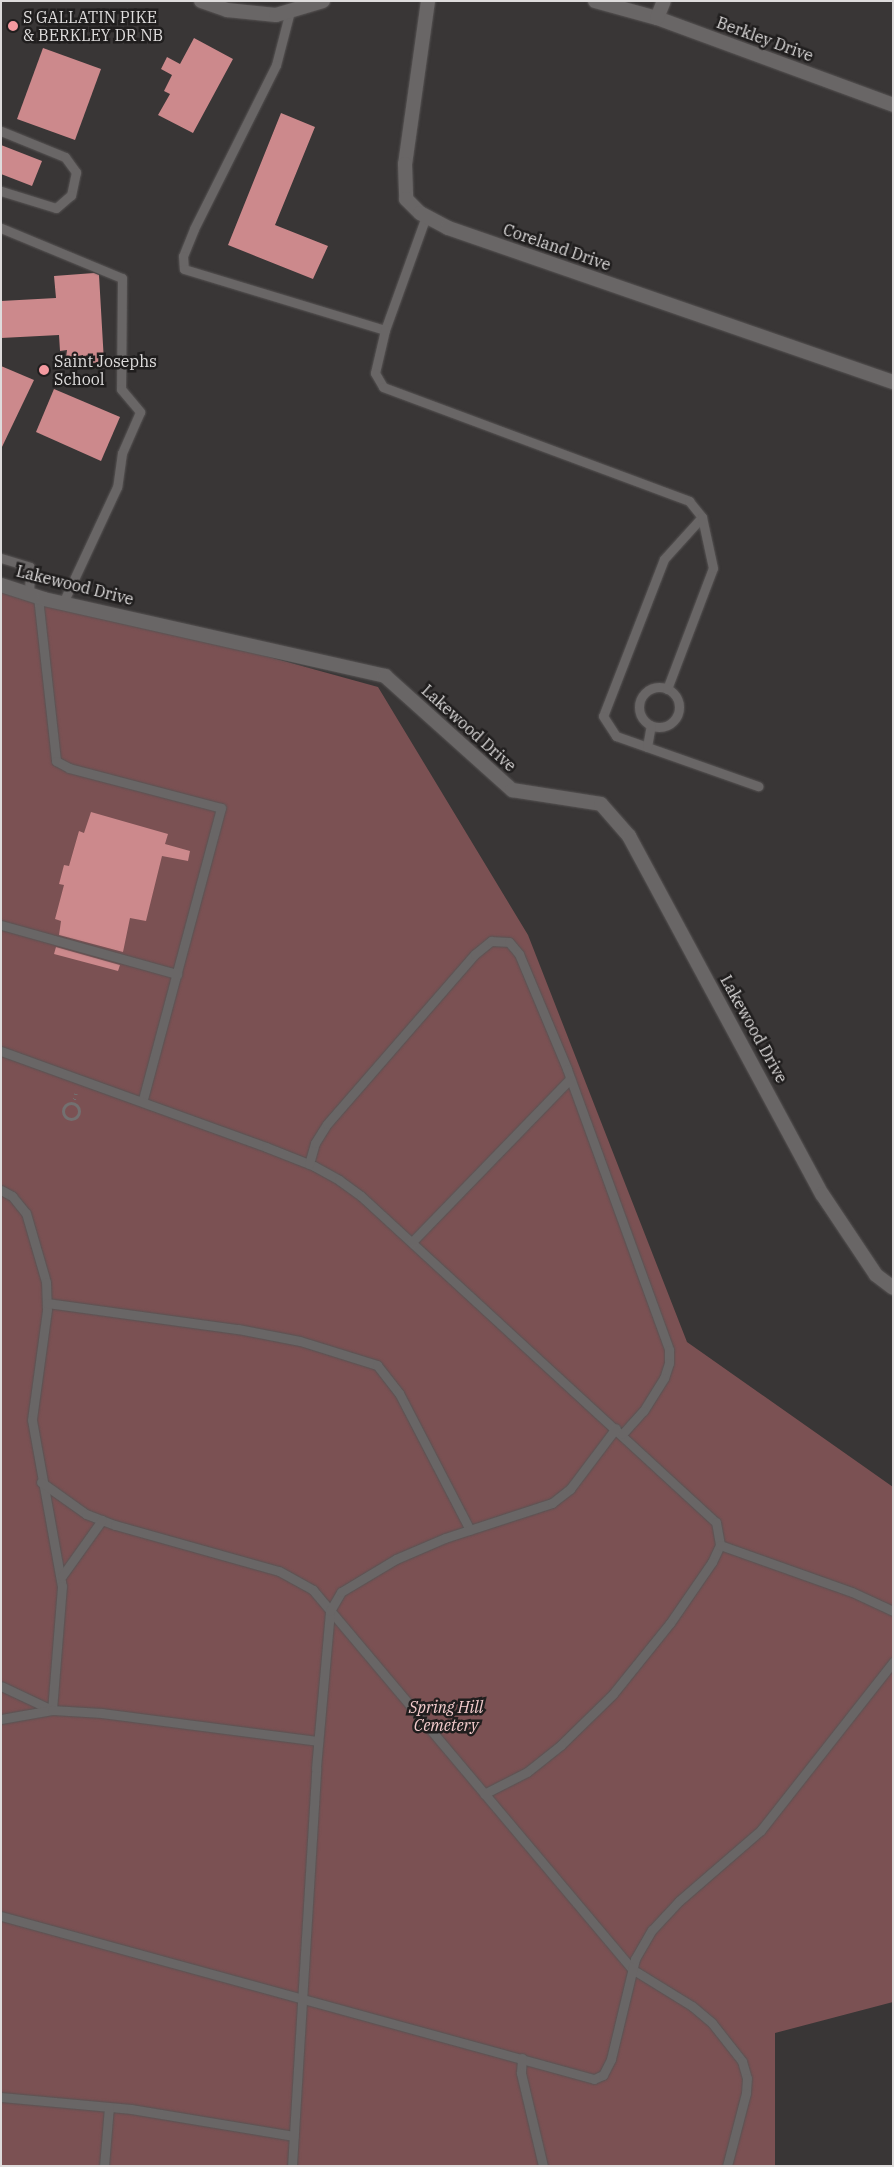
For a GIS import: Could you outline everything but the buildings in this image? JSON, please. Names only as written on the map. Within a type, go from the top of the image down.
[{"type":"street","points":[[201,1],[227,10],[276,15],[323,1]]},
{"type":"street","name":"Coreland Drive","points":[[428,1],[405,164],[406,200],[426,216],[448,228],[893,382]]},
{"type":"street","name":"Berkley Drive","points":[[595,1],[657,18],[893,105]]},
{"type":"street","points":[[657,18],[664,1]]},
{"type":"street","name":"Lakewood Drive","points":[[1,585],[63,603],[385,676],[512,790],[601,804],[629,836],[822,1194],[876,1275],[893,1288]]},
{"type":"lane","points":[[290,11],[276,65],[194,229],[183,256],[184,269],[385,330]]},
{"type":"lane","points":[[1,131],[65,157],[76,172],[72,195],[56,208],[1,191]]},
{"type":"lane","points":[[426,216],[385,330],[375,372],[383,387],[688,501],[702,517],[713,568],[667,689]]},
{"type":"lane","points":[[1,228],[122,278],[121,389],[140,412],[122,453],[117,487],[63,603]]},
{"type":"lane","points":[[702,517],[664,559],[603,716],[616,736],[758,786]]},
{"type":"lane","points":[[1,558],[30,567],[56,761],[69,768],[221,808],[143,1100]]},
{"type":"lane","points":[[667,689],[678,703],[677,715],[669,724],[651,725],[641,716],[640,702],[647,691],[667,689]]},
{"type":"lane","points":[[647,747],[651,725]]},
{"type":"lane","points":[[1,925],[177,974]]},
{"type":"lane","points":[[292,2166],[318,1741],[330,1611],[341,1592],[359,1579],[396,1559],[470,1530],[552,1503],[570,1489],[619,1431],[642,1411],[664,1378],[669,1363],[669,1350],[570,1079],[514,946],[504,940],[491,940],[475,954],[327,1124],[315,1143],[309,1164]]},
{"type":"lane","points":[[1,1050],[143,1100],[309,1164],[361,1196],[706,1510],[716,1522],[720,1545],[670,1623],[587,1722],[527,1772],[484,1794]]},
{"type":"lane","points":[[412,1242],[570,1079]]},
{"type":"lane","points":[[1,1190],[17,1201],[28,1219],[46,1282],[47,1303],[32,1420],[41,1482],[62,1576],[52,1710]]},
{"type":"lane","points":[[47,1303],[238,1329],[300,1341],[377,1365],[395,1387],[470,1530]]},
{"type":"lane","points":[[41,1482],[86,1514],[279,1571],[307,1586],[632,1969],[692,2006],[712,2023],[742,2061],[747,2078],[746,2093],[727,2166]]},
{"type":"lane","points":[[62,1576],[102,1520]]},
{"type":"lane","points":[[720,1545],[852,1592],[893,1611]]},
{"type":"lane","points":[[1,1916],[270,1991],[302,1996],[522,2058],[585,2078],[602,2075],[611,2059],[632,1969],[644,1942],[660,1919],[761,1830],[893,1662]]},
{"type":"lane","points":[[1,1686],[52,1710]]},
{"type":"lane","points":[[1,1718],[52,1710],[102,1713],[318,1741]]},
{"type":"lane","points":[[522,2058],[521,2073],[543,2166]]},
{"type":"lane","points":[[1,2097],[109,2107],[294,2136]]},
{"type":"lane","points":[[104,2166],[109,2107]]},
{"type":"path","points":[[69,1104],[78,1109],[72,1119],[64,1115],[64,1109],[69,1104]]},
{"type":"green space","name":"Spring Hill Cemetery","points":[[1,583],[378,687],[528,935],[687,1342],[893,1487],[893,2002],[775,2033],[775,2166],[1,2166]]},
{"type":"place","name":"S GALLATIN PIKE & BERKLEY DR NB","points":[[13,26]]},
{"type":"place","name":"Saint Josephs School","points":[[44,370]]}]
